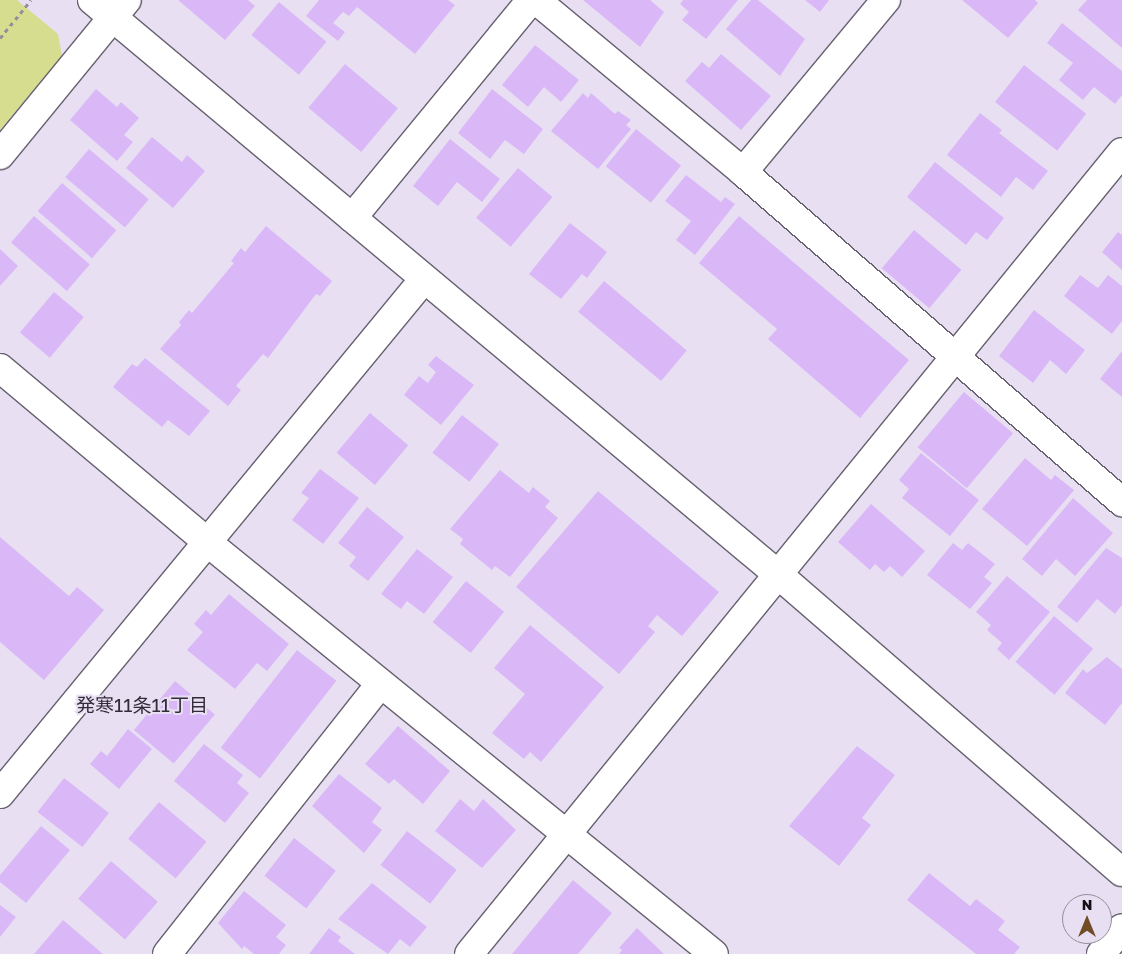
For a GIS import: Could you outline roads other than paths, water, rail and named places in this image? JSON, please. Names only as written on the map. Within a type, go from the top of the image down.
[{"type":"street","points":[[92,0],[120,9],[352,218],[780,576],[1122,872]]},
{"type":"street","points":[[352,218],[531,0]]},
{"type":"street","points":[[536,0],[744,172],[953,358],[1122,502]]},
{"type":"street","points":[[744,172],[886,0]]},
{"type":"street","points":[[0,155],[120,9]]},
{"type":"street","points":[[469,954],[780,576],[953,358],[1122,152]]},
{"type":"street","points":[[0,794],[424,279]]},
{"type":"street","points":[[0,368],[380,684],[714,954]]},
{"type":"street","points":[[167,954],[380,684]]},
{"type":"street","points":[[1101,954],[1122,928]]},
{"type":"district","name":"発寒11条11丁目","points":[[142,705]]}]
